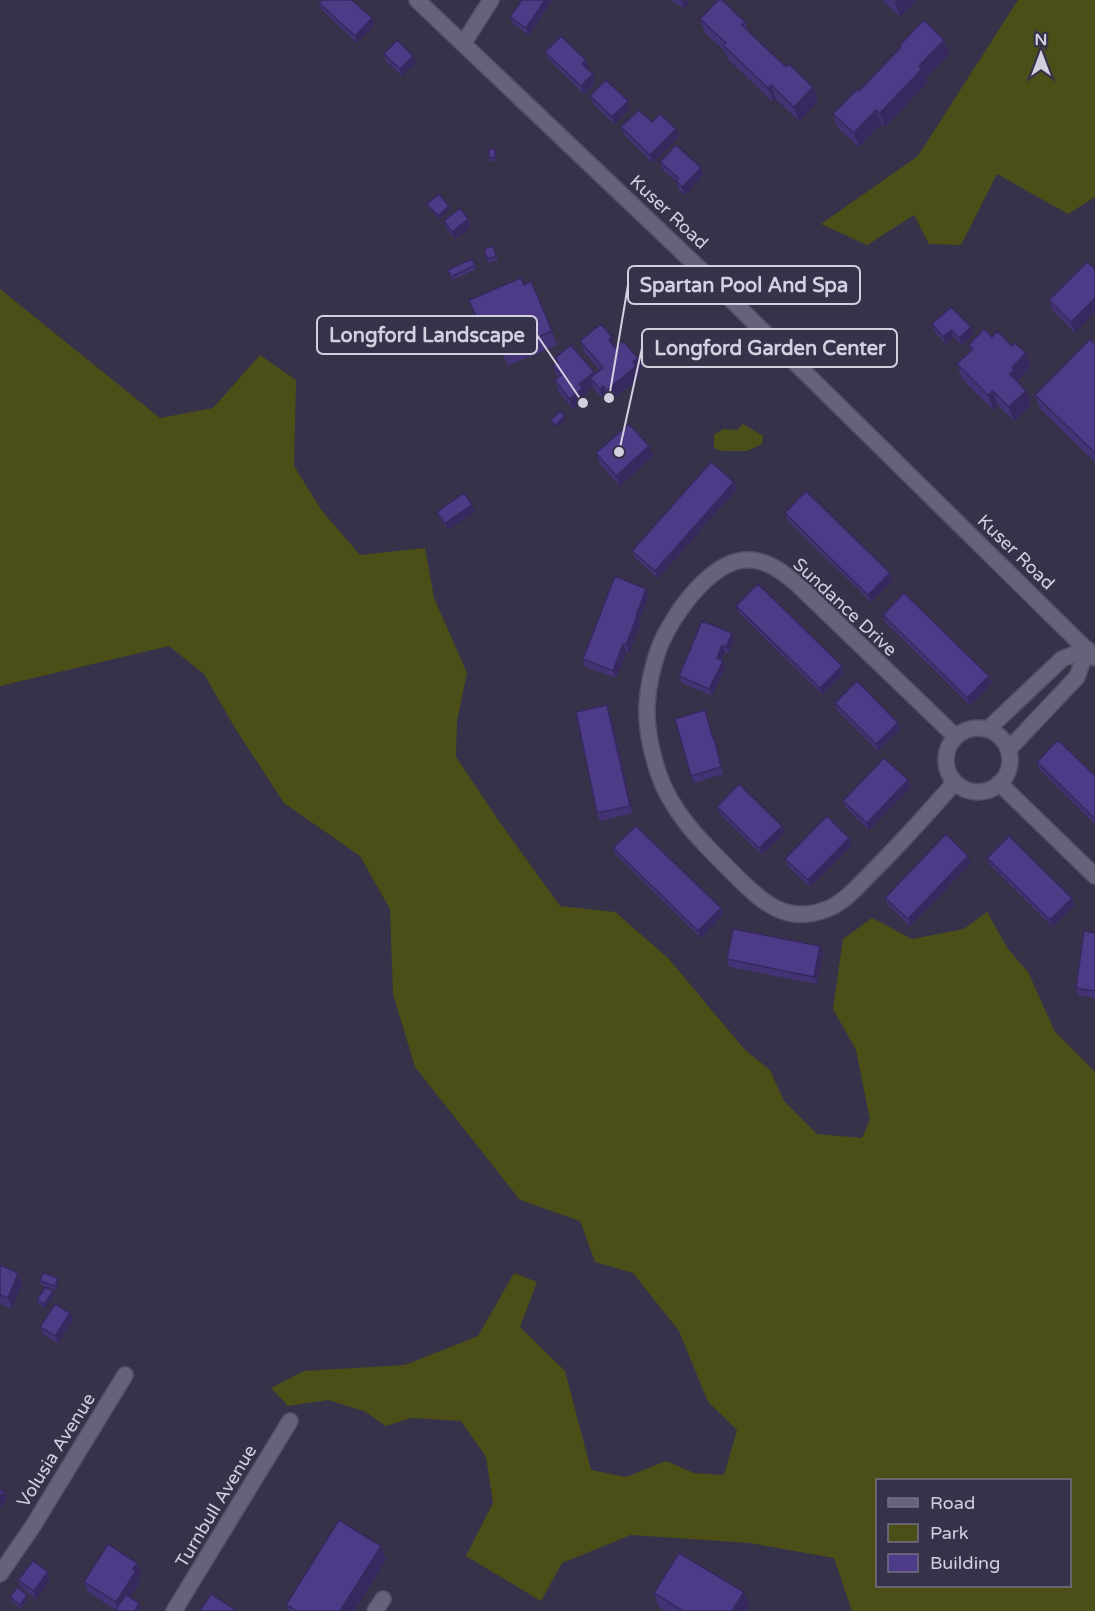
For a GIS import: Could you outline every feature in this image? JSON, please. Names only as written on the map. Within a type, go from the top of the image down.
[{"type":"street","name":"Kuser Road","points":[[417,0],[700,269],[1091,654]]},
{"type":"street","points":[[463,44],[491,0]]},
{"type":"street","name":"Sundance Drive","points":[[955,782],[897,847],[844,898],[830,908],[814,914],[792,915],[780,911],[754,894],[701,842],[676,810],[664,788],[651,750],[647,704],[659,648],[671,622],[683,606],[712,574],[731,564],[756,560],[782,572],[797,584],[956,737]]},
{"type":"street","points":[[988,729],[1062,659],[1091,654]]},
{"type":"street","points":[[1008,750],[1077,677],[1091,654]]},
{"type":"street","points":[[971,729],[988,729],[1000,737],[1008,750],[1009,768],[999,783],[987,790],[974,791],[955,782],[950,776],[946,759],[950,743],[956,737],[971,729]]},
{"type":"street","points":[[999,783],[1095,876]]},
{"type":"street","name":"Volusia Avenue","points":[[0,1574],[33,1526],[125,1375]]},
{"type":"street","name":"Turnbull Avenue","points":[[174,1611],[290,1421]]},
{"type":"green space","points":[[1018,0],[1095,0],[1095,197],[1068,214],[997,174],[961,245],[929,244],[914,215],[867,245],[821,224],[918,156]]},
{"type":"green space","points":[[0,289],[160,418],[213,408],[260,355],[296,380],[294,466],[322,511],[360,555],[425,548],[434,598],[467,673],[457,721],[456,757],[501,824],[560,906],[615,912],[668,958],[745,1050],[770,1070],[784,1101],[817,1134],[862,1138],[870,1120],[856,1050],[833,1009],[843,939],[872,918],[912,939],[964,929],[987,912],[1008,949],[1028,972],[1055,1032],[1095,1072],[1095,1611],[852,1611],[834,1558],[750,1543],[631,1535],[562,1563],[541,1601],[466,1556],[493,1503],[486,1457],[461,1421],[411,1418],[386,1426],[364,1411],[328,1400],[288,1406],[271,1388],[304,1371],[405,1365],[478,1336],[514,1273],[537,1282],[520,1327],[565,1371],[591,1470],[626,1477],[666,1461],[694,1473],[724,1475],[737,1430],[708,1402],[679,1331],[633,1273],[595,1262],[580,1221],[520,1200],[415,1067],[393,994],[390,909],[360,856],[284,803],[235,728],[204,674],[169,646],[0,686]]},
{"type":"green space","points":[[743,424],[763,436],[762,444],[747,451],[721,451],[714,448],[714,435],[723,429],[737,430]]},
{"type":"building","points":[[322,0],[352,0],[372,18],[355,36],[319,3]]},
{"type":"building","points":[[522,0],[545,0],[526,28],[510,17]]},
{"type":"building","points":[[718,0],[722,0],[745,22],[742,25],[786,67],[789,64],[813,87],[794,107],[771,85],[768,88],[723,45],[726,43],[700,19]]},
{"type":"building","points":[[924,20],[944,40],[919,66],[922,69],[880,113],[876,110],[854,133],[833,114],[857,89],[859,91]]},
{"type":"building","points":[[561,36],[586,60],[582,64],[593,74],[581,86],[545,52]]},
{"type":"building","points":[[397,40],[413,56],[400,69],[384,54]]},
{"type":"building","points":[[606,80],[628,101],[612,117],[590,96]]},
{"type":"building","points":[[639,110],[652,122],[660,114],[676,129],[650,155],[621,127]]},
{"type":"building","points":[[676,145],[701,168],[682,187],[676,181],[678,178],[660,162]]},
{"type":"building","points":[[489,149],[495,149],[495,158],[489,157]]},
{"type":"building","points":[[439,194],[449,206],[438,216],[427,204]]},
{"type":"building","points":[[460,208],[468,219],[452,232],[444,221]]},
{"type":"building","points":[[493,246],[496,256],[487,259],[484,249]]},
{"type":"building","points":[[472,259],[475,265],[451,277],[448,270]]},
{"type":"building","points":[[1087,262],[1095,269],[1095,298],[1071,322],[1049,300]]},
{"type":"building","points":[[521,278],[524,285],[531,281],[552,331],[503,352],[489,318],[479,323],[469,300]]},
{"type":"building","points":[[951,307],[971,327],[959,338],[951,330],[943,337],[932,324]]},
{"type":"building","points":[[601,324],[612,337],[609,340],[615,348],[623,341],[638,358],[633,362],[636,366],[607,390],[603,386],[600,389],[590,378],[603,368],[580,341]]},
{"type":"building","points":[[984,329],[992,337],[997,331],[1012,346],[1015,343],[1026,353],[1012,367],[1014,370],[1010,374],[1026,391],[1009,407],[993,391],[988,395],[957,364],[973,349],[969,345]]},
{"type":"building","points":[[1090,339],[1095,344],[1095,453],[1035,395]]},
{"type":"building","points":[[571,345],[594,372],[579,384],[583,388],[569,399],[555,380],[561,375],[553,366],[558,362],[555,358]]},
{"type":"building","points":[[560,411],[565,416],[555,425],[551,420]]},
{"type":"building","points":[[629,424],[649,446],[616,476],[596,453]]},
{"type":"building","points":[[711,462],[734,482],[655,571],[632,551]]},
{"type":"building","points":[[806,491],[890,573],[868,595],[785,513]]},
{"type":"building","points":[[464,493],[472,505],[445,523],[437,512]]},
{"type":"building","points":[[615,576],[646,589],[626,645],[623,644],[613,671],[583,659]]},
{"type":"building","points":[[758,584],[842,666],[820,688],[736,606]]},
{"type":"building","points":[[904,593],[989,676],[967,698],[883,615]]},
{"type":"building","points":[[702,621],[732,633],[726,647],[722,645],[717,658],[723,661],[709,689],[679,676]]},
{"type":"building","points":[[857,681],[898,723],[876,744],[835,703]]},
{"type":"building","points":[[607,705],[630,806],[597,813],[576,712]]},
{"type":"building","points":[[705,710],[721,767],[691,776],[675,719]]},
{"type":"building","points":[[1058,740],[1095,776],[1095,819],[1037,762]]},
{"type":"building","points":[[884,758],[908,780],[867,823],[843,801]]},
{"type":"building","points":[[739,784],[782,826],[759,848],[717,807]]},
{"type":"building","points":[[827,816],[849,838],[808,880],[785,859]]},
{"type":"building","points":[[636,826],[721,908],[698,931],[613,848]]},
{"type":"building","points":[[946,834],[968,856],[908,919],[885,898]]},
{"type":"building","points":[[1009,836],[1072,898],[1050,920],[987,858]]},
{"type":"building","points":[[733,929],[820,946],[814,977],[727,959]]},
{"type":"building","points":[[1084,931],[1095,933],[1095,991],[1076,988]]},
{"type":"building","points":[[0,1265],[18,1273],[8,1298],[0,1295]]},
{"type":"building","points":[[43,1273],[58,1278],[55,1286],[40,1281]]},
{"type":"building","points":[[46,1287],[53,1291],[44,1304],[37,1299]]},
{"type":"building","points":[[55,1304],[70,1313],[55,1336],[40,1327]]},
{"type":"building","points":[[339,1520],[381,1546],[340,1611],[297,1611],[286,1605]]},
{"type":"building","points":[[108,1544],[137,1563],[133,1569],[136,1571],[116,1602],[84,1582]]},
{"type":"building","points":[[679,1553],[744,1592],[732,1611],[683,1611],[654,1593]]},
{"type":"building","points":[[33,1561],[48,1572],[34,1591],[18,1580]]},
{"type":"building","points":[[17,1587],[27,1595],[20,1605],[10,1597]]},
{"type":"building","points":[[211,1594],[237,1611],[200,1611]]},
{"type":"building","points":[[126,1595],[139,1603],[135,1611],[116,1609]]},
{"type":"place","name":"Spartan Pool And Spa","points":[[609,398]]},
{"type":"place","name":"Longford Landscape","points":[[583,403]]},
{"type":"place","name":"Longford Garden Center","points":[[619,452]]}]
